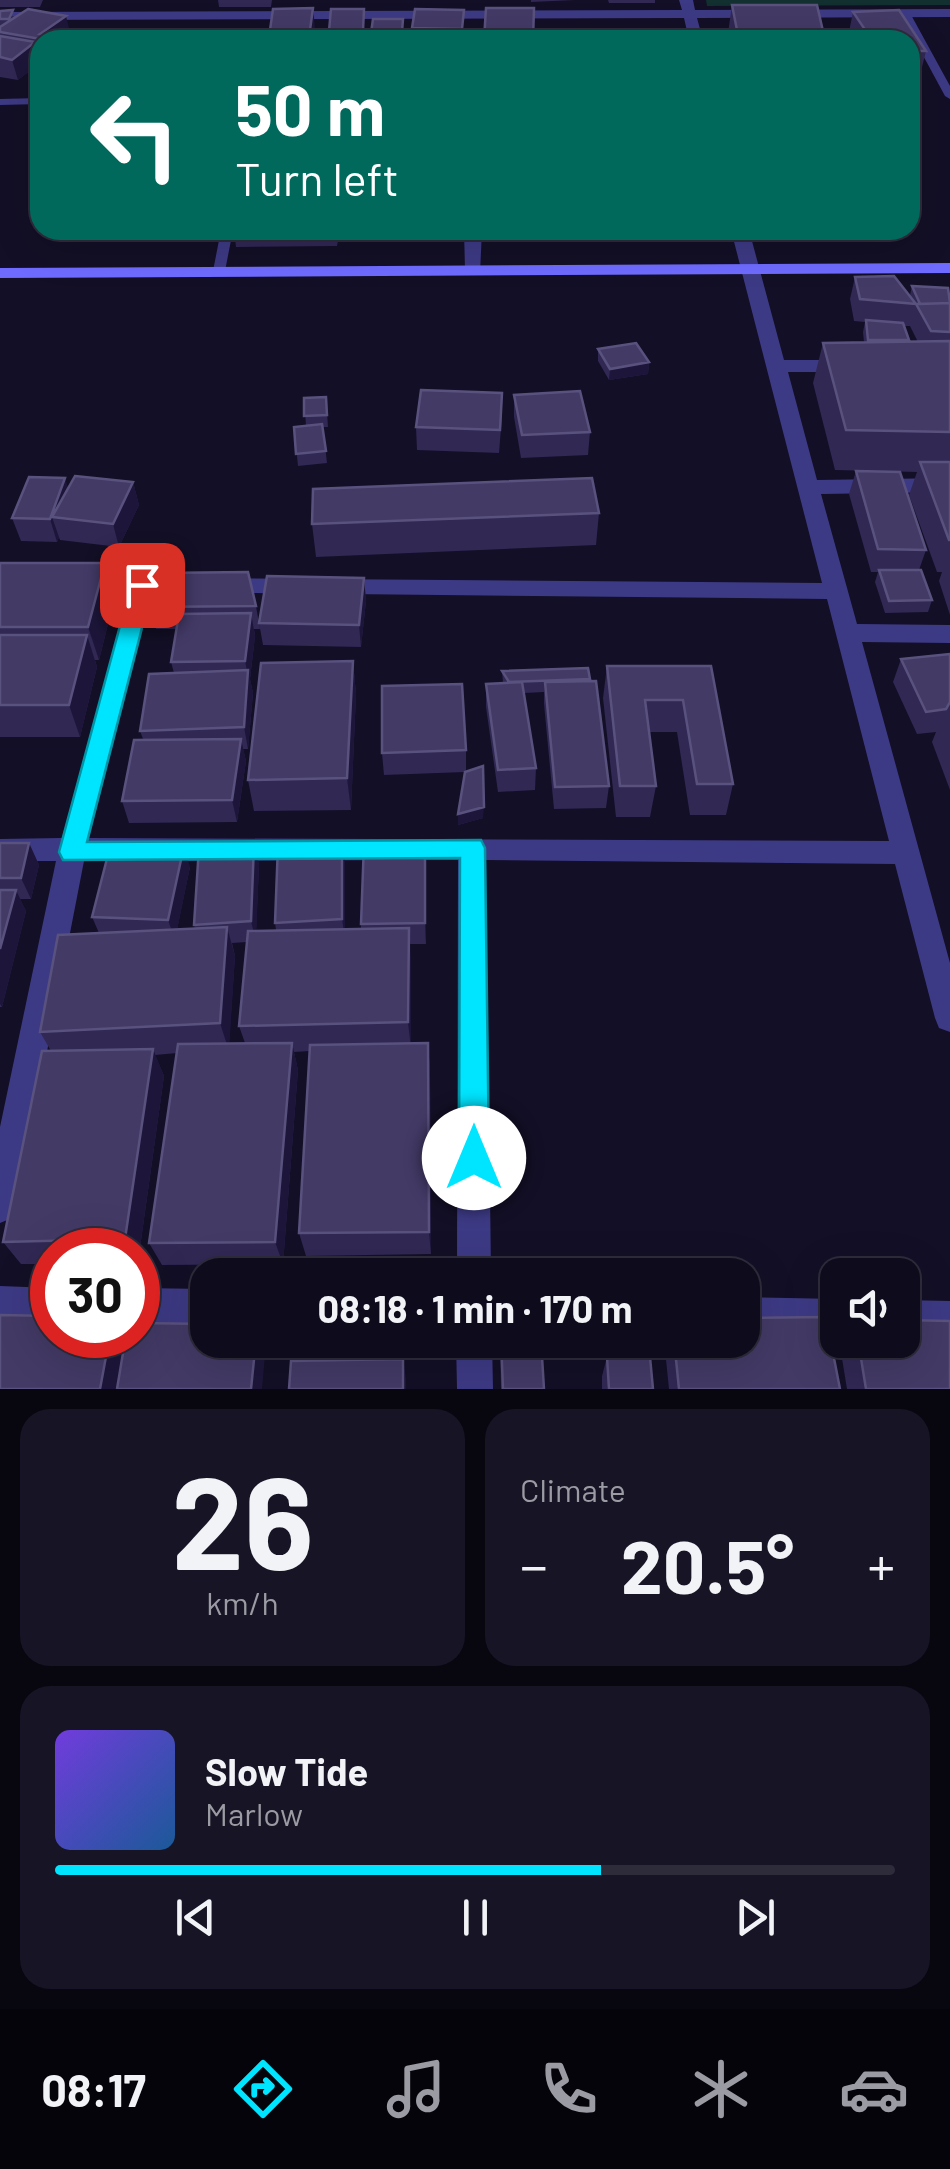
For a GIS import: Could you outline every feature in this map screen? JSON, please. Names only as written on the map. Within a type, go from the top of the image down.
[{"type":"street","points":[[152,15],[158,0]]},
{"type":"street","points":[[0,16],[344,8],[478,14],[688,7],[950,13]]},
{"type":"street","points":[[473,240],[474,270]]},
{"type":"street","points":[[742,240],[950,1018]]},
{"type":"street","points":[[0,273],[950,268]]},
{"type":"street","points":[[775,366],[872,366]]},
{"type":"street","points":[[807,487],[950,485]]},
{"type":"street","points":[[53,583],[835,591]]},
{"type":"street","points":[[0,1206],[72,852],[142,585]]},
{"type":"street","points":[[846,634],[950,634]]},
{"type":"street","points":[[472,848],[474,1258]]},
{"type":"street","points":[[0,850],[472,848],[906,853]]},
{"type":"street","points":[[0,1304],[30,1304]]},
{"type":"street","points":[[160,1306],[190,1307]]},
{"type":"street","points":[[760,1315],[820,1317]]},
{"type":"street","points":[[920,1318],[950,1319]]},
{"type":"street","points":[[474,1358],[474,1389]]},
{"type":"lane","points":[[905,13],[914,30]]},
{"type":"lane","points":[[920,41],[950,96]]},
{"type":"lane","points":[[0,102],[30,102]]},
{"type":"lane","points":[[218,272],[225,240]]},
{"type":"green space","points":[[706,0],[950,0],[950,5],[707,6]]},
{"type":"building","points":[[732,5],[817,5],[823,30],[737,30]]},
{"type":"building","points":[[313,8],[310,30],[270,30],[273,9]]},
{"type":"building","points":[[486,8],[534,8],[533,30],[485,30]]},
{"type":"building","points":[[28,9],[66,16],[46,30],[30,30],[30,37],[0,32],[0,27]]},
{"type":"building","points":[[331,9],[364,9],[363,30],[329,30]]},
{"type":"building","points":[[415,9],[464,10],[462,29],[412,28]]},
{"type":"building","points":[[13,10],[9,19],[0,19],[0,11]]},
{"type":"building","points":[[899,10],[912,30],[865,30],[853,12]]},
{"type":"building","points":[[373,19],[403,19],[402,30],[371,30]]},
{"type":"building","points":[[0,36],[30,41],[30,46],[12,60],[0,57]]},
{"type":"building","points":[[894,276],[916,304],[860,299],[855,277]]},
{"type":"building","points":[[912,286],[948,288],[950,303],[920,304]]},
{"type":"building","points":[[950,303],[950,332],[931,331],[916,304]]},
{"type":"building","points":[[866,320],[903,323],[909,340],[868,340]]},
{"type":"building","points":[[950,341],[950,432],[846,430],[823,343]]},
{"type":"building","points":[[636,343],[649,362],[610,369],[598,349]]},
{"type":"building","points":[[421,390],[502,393],[500,430],[416,427]]},
{"type":"building","points":[[580,391],[590,432],[522,435],[514,395]]},
{"type":"building","points":[[326,397],[327,415],[304,416],[304,398]]},
{"type":"building","points":[[322,424],[326,451],[296,454],[294,427]]},
{"type":"building","points":[[920,462],[950,462],[950,540],[949,540]]},
{"type":"building","points":[[856,471],[900,472],[926,550],[878,549]]},
{"type":"building","points":[[75,476],[133,482],[113,524],[52,517]]},
{"type":"building","points":[[29,477],[65,478],[50,519],[12,518]]},
{"type":"building","points":[[592,478],[599,513],[312,524],[313,489]]},
{"type":"building","points":[[0,563],[105,563],[88,627],[0,627]]},
{"type":"building","points":[[879,570],[921,570],[932,600],[889,601]]},
{"type":"building","points":[[248,572],[256,606],[150,607],[157,573]]},
{"type":"building","points":[[267,576],[364,578],[359,625],[259,623]]},
{"type":"building","points":[[251,613],[245,661],[171,662],[179,614]]},
{"type":"building","points":[[0,635],[87,635],[69,705],[0,705]]},
{"type":"building","points":[[950,654],[950,702],[946,709],[926,712],[901,659]]},
{"type":"building","points":[[353,661],[347,778],[248,780],[261,663]]},
{"type":"building","points":[[607,666],[711,666],[733,784],[697,784],[683,700],[645,700],[656,786],[620,786]]},
{"type":"building","points":[[588,668],[590,679],[509,682],[502,671]]},
{"type":"building","points":[[248,670],[244,727],[140,731],[149,674]]},
{"type":"building","points":[[596,681],[609,786],[555,787],[545,682]]},
{"type":"building","points":[[522,682],[536,768],[498,770],[486,684]]},
{"type":"building","points":[[462,684],[466,750],[382,753],[382,686]]},
{"type":"building","points":[[241,739],[232,800],[122,801],[134,740]]},
{"type":"building","points":[[483,766],[484,807],[458,814],[465,772]]},
{"type":"building","points":[[342,841],[342,919],[275,923],[278,845]]},
{"type":"building","points":[[425,842],[425,923],[361,924],[364,843]]},
{"type":"building","points":[[0,843],[29,843],[21,878],[0,878]]},
{"type":"building","points":[[111,843],[184,846],[168,920],[92,917]]},
{"type":"building","points":[[254,844],[251,921],[194,925],[199,847]]},
{"type":"building","points":[[0,890],[16,890],[0,949]]},
{"type":"building","points":[[227,927],[220,1023],[40,1032],[58,935]]},
{"type":"building","points":[[409,928],[408,1022],[239,1026],[248,931]]},
{"type":"building","points":[[292,1043],[275,1242],[160,1243],[160,1228],[151,1228],[178,1044]]},
{"type":"building","points":[[428,1043],[429,1232],[299,1233],[310,1045]]},
{"type":"building","points":[[153,1049],[127,1228],[30,1228],[30,1241],[3,1242],[42,1051]]},
{"type":"building","points":[[0,1315],[30,1316],[30,1358],[106,1358],[100,1389],[0,1389]]},
{"type":"building","points":[[820,1317],[820,1358],[834,1358],[840,1389],[679,1389],[676,1358],[760,1358],[760,1318]]},
{"type":"building","points":[[920,1320],[950,1321],[950,1389],[866,1389],[861,1358],[920,1358]]},
{"type":"building","points":[[160,1323],[190,1324],[190,1358],[254,1358],[251,1389],[117,1389],[122,1358],[160,1358]]},
{"type":"building","points":[[502,1358],[542,1358],[544,1389],[503,1389]]},
{"type":"building","points":[[607,1358],[650,1358],[653,1389],[609,1389]]},
{"type":"building","points":[[403,1359],[403,1389],[289,1389],[291,1361]]},
{"type":"route","points":[[142,585],[72,852],[472,848],[474,1158]]}]
